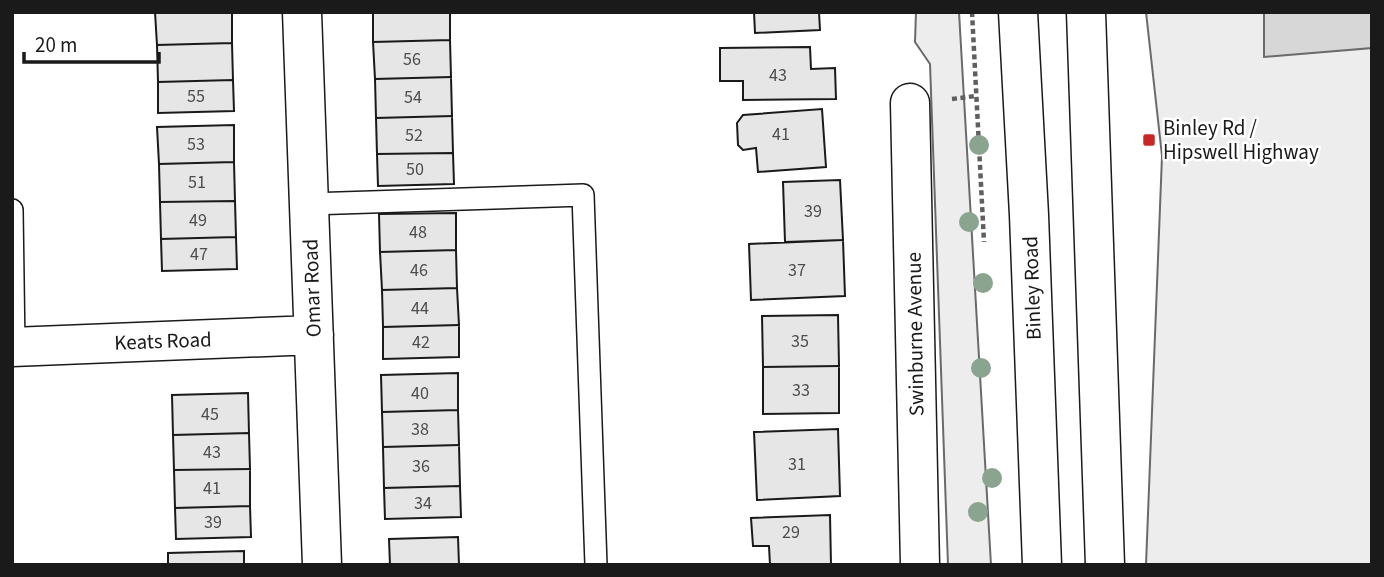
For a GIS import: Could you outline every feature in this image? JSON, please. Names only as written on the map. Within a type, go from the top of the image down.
[{"type":"street","name":"Omar Road","points":[[302,12],[322,565]]},
{"type":"street","points":[[1003,12],[1022,94]]},
{"type":"street","name":"Binley Road","points":[[1018,12],[1042,565]]},
{"type":"street","points":[[1086,12],[1105,565]]},
{"type":"street","name":"Swinburne Avenue","points":[[909,103],[920,565]]},
{"type":"street","name":"Keats Road","points":[[13,347],[314,335]]},
{"type":"lane","points":[[309,204],[583,195],[596,565]]},
{"type":"lane","points":[[12,210],[13,347]]},
{"type":"shaded area","points":[[916,12],[959,12],[991,565],[948,565],[930,64],[915,42]]},
{"type":"shaded area","points":[[1146,12],[1372,12],[1372,565],[1146,565],[1162,156]]},
{"type":"shaded area","points":[[1264,12],[1372,12],[1372,48],[1264,57]]},
{"type":"building","points":[[155,12],[232,12],[232,43],[157,45]]},
{"type":"building","points":[[373,12],[450,12],[450,40],[373,42]]},
{"type":"building","points":[[754,12],[819,12],[820,30],[755,33]]},
{"type":"building","points":[[450,40],[451,77],[375,79],[373,42]]},
{"type":"building","points":[[232,43],[233,80],[158,82],[157,45]]},
{"type":"building","points":[[810,47],[811,69],[835,68],[836,99],[743,100],[743,81],[720,81],[720,48]]},
{"type":"building","points":[[451,77],[452,116],[376,118],[375,79]]},
{"type":"building","points":[[233,80],[234,111],[158,113],[158,82]]},
{"type":"building","points":[[822,109],[826,167],[758,172],[756,148],[743,150],[738,145],[737,123],[743,115]]},
{"type":"building","points":[[452,116],[453,153],[377,154],[376,118]]},
{"type":"building","points":[[234,125],[234,162],[159,164],[157,127]]},
{"type":"building","points":[[453,153],[454,184],[378,186],[377,154]]},
{"type":"building","points":[[234,162],[235,201],[160,202],[159,164]]},
{"type":"building","points":[[840,180],[843,240],[785,242],[783,182]]},
{"type":"building","points":[[235,201],[236,237],[161,239],[160,202]]},
{"type":"building","points":[[456,213],[456,250],[380,252],[379,214]]},
{"type":"building","points":[[236,237],[237,269],[162,271],[161,239]]},
{"type":"building","points":[[843,240],[845,296],[751,300],[749,244]]},
{"type":"building","points":[[456,250],[457,288],[382,290],[380,252]]},
{"type":"building","points":[[457,288],[459,325],[383,327],[382,290]]},
{"type":"building","points":[[838,315],[839,366],[763,367],[762,316]]},
{"type":"building","points":[[459,325],[459,357],[383,359],[383,327]]},
{"type":"building","points":[[839,366],[839,413],[763,414],[763,367]]},
{"type":"building","points":[[458,373],[458,410],[382,412],[381,375]]},
{"type":"building","points":[[248,393],[249,433],[173,435],[172,395]]},
{"type":"building","points":[[458,410],[459,445],[383,447],[382,412]]},
{"type":"building","points":[[838,429],[840,496],[757,500],[754,432]]},
{"type":"building","points":[[249,433],[250,469],[174,470],[173,435]]},
{"type":"building","points":[[459,445],[460,486],[384,488],[383,447]]},
{"type":"building","points":[[250,469],[250,506],[175,508],[174,470]]},
{"type":"building","points":[[460,486],[461,517],[385,519],[384,488]]},
{"type":"building","points":[[250,506],[251,537],[176,539],[175,508]]},
{"type":"building","points":[[830,515],[831,565],[770,565],[769,546],[753,546],[751,518]]},
{"type":"building","points":[[458,537],[459,565],[390,565],[389,539]]},
{"type":"building","points":[[244,551],[244,565],[168,565],[168,553]]},
{"type":"place","name":"Binley Rd / Hipswell Highway","points":[[1149,140]]}]
